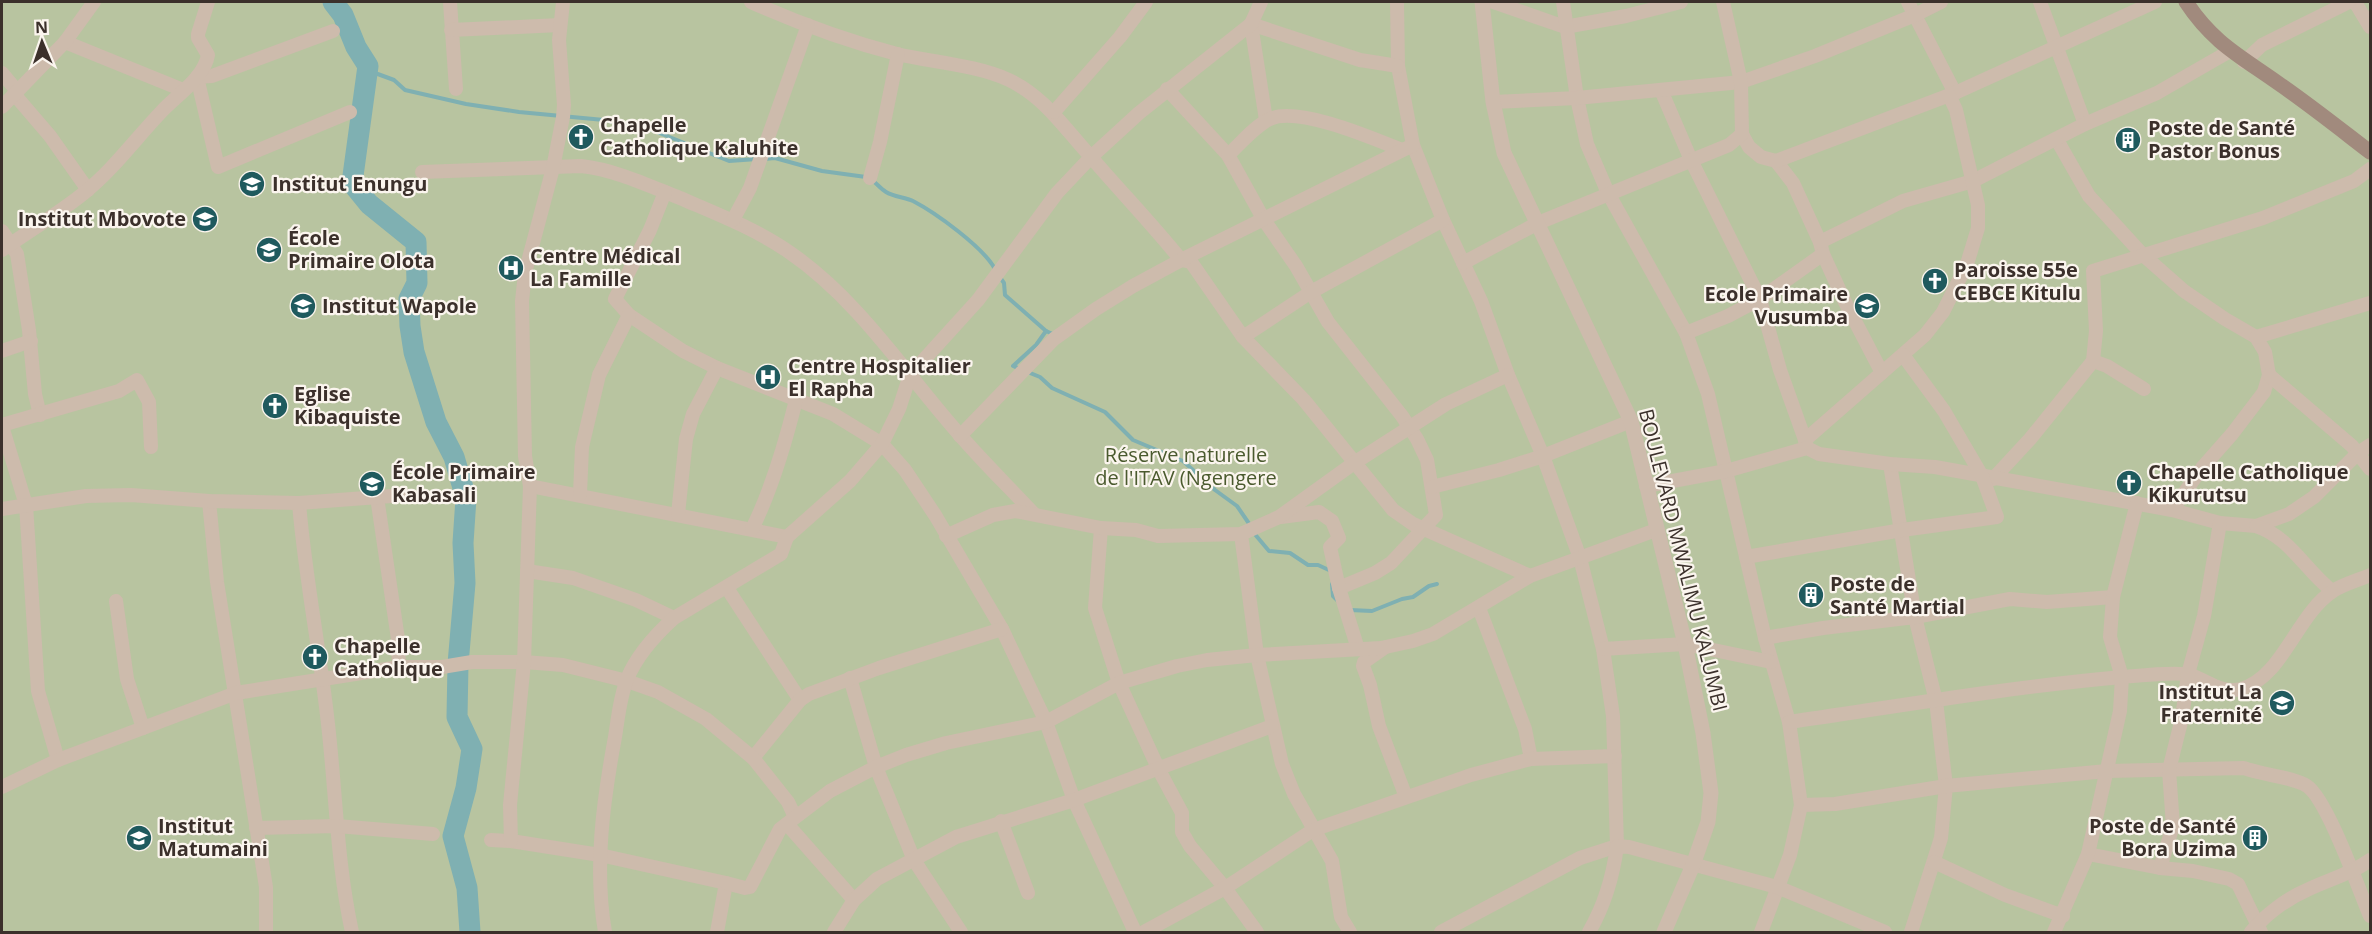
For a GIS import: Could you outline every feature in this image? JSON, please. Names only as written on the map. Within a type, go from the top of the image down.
[{"type":"main road","points":[[2186,2],[2216,39],[2230,51],[2277,82],[2370,152]]},
{"type":"street","points":[[2,106],[65,42],[94,2]]},
{"type":"street","points":[[6,247],[88,190],[135,144],[161,112],[197,77],[206,64],[208,55],[198,34],[208,2]]},
{"type":"street","points":[[450,2],[456,89]]},
{"type":"street","points":[[511,841],[510,805],[524,662],[530,486],[525,456],[522,301],[525,273],[553,168],[564,105],[559,40],[563,2]]},
{"type":"street","points":[[751,2],[808,25],[898,54],[990,73],[1008,79],[1054,112],[1091,157],[1145,215],[1181,260],[1191,262],[1243,337],[1304,400],[1393,510],[1413,524],[1530,576]]},
{"type":"street","points":[[1054,112],[1120,37],[1146,2]]},
{"type":"street","points":[[605,933],[599,899],[600,855],[609,770],[627,681],[639,656],[674,618],[781,554],[787,537],[850,481],[882,444],[899,409],[910,375],[978,300],[1057,193],[1091,157],[1167,89],[1251,24],[1261,2]]},
{"type":"street","points":[[1397,2],[1398,66],[1408,148],[1480,301],[1508,375],[1543,456],[1580,558],[1603,649],[1613,716],[1617,846],[1614,872],[1596,919],[1588,933]]},
{"type":"street","name":"BOULEVARD MWALIMU KALUMBI","points":[[1482,2],[1493,102],[1504,153],[1631,421],[1685,644],[1703,733],[1711,793],[1708,822],[1694,865],[1664,933]]},
{"type":"street","points":[[1493,2],[1565,27],[1626,16],[1681,2]]},
{"type":"street","points":[[1563,2],[1565,27],[1587,144],[1608,193],[1686,333],[1708,394],[1765,638],[1789,722],[1801,805],[1790,855],[1761,933]]},
{"type":"street","points":[[1723,2],[1741,82],[1742,134],[1749,147],[1761,156],[1776,161],[1793,183],[1882,373]]},
{"type":"street","points":[[1646,486],[1726,471],[1806,444],[1925,335],[1943,312],[1967,264],[1978,228],[1978,205],[1952,94],[1908,2]]},
{"type":"street","points":[[1493,102],[1577,98],[1741,82],[1815,56],[1941,2]]},
{"type":"street","points":[[2040,2],[2085,124]]},
{"type":"street","points":[[1776,161],[1952,94],[2155,2]]},
{"type":"street","points":[[2244,62],[2262,45],[2349,2]]},
{"type":"street","points":[[2355,2],[2370,27]]},
{"type":"street","points":[[1251,24],[1360,60],[1398,66]]},
{"type":"street","points":[[1251,24],[1266,120]]},
{"type":"street","points":[[451,30],[560,25]]},
{"type":"street","points":[[733,220],[750,188],[808,25]]},
{"type":"street","points":[[197,77],[212,76],[333,31]]},
{"type":"street","points":[[65,42],[183,90]]},
{"type":"street","points":[[1686,333],[1728,316],[1760,299],[1822,248],[1903,201],[1973,181],[2085,124],[2157,93],[2230,51]]},
{"type":"street","points":[[870,178],[880,142],[898,54]]},
{"type":"street","points":[[2,74],[88,190]]},
{"type":"street","points":[[197,77],[219,167],[350,112]]},
{"type":"street","points":[[1167,89],[1228,155],[1264,220],[1296,266],[1328,322],[1410,429],[1427,459],[1436,515],[1391,563],[1375,573],[1340,588]]},
{"type":"street","points":[[1661,90],[1691,160],[1760,299],[1780,369],[1806,444],[1819,453],[1890,464],[1935,467],[2137,503],[2220,523],[2256,526],[2271,530],[2332,591]]},
{"type":"street","points":[[1228,155],[1266,120],[1279,115],[1296,115],[1316,119],[1408,148]]},
{"type":"street","points":[[1463,263],[1538,223],[1729,144],[1742,134]]},
{"type":"street","points":[[2057,140],[2089,196],[2142,254],[2184,291],[2256,337],[2265,352],[2269,375],[2264,392],[2202,468],[2172,510]]},
{"type":"street","points":[[960,436],[1061,333],[1133,286],[1408,148]]},
{"type":"street","points":[[422,172],[581,166],[607,169],[733,220],[790,252],[823,280],[855,312],[960,436],[1034,513]]},
{"type":"street","points":[[1988,477],[2051,413],[2093,362],[2096,331],[2093,271],[2263,218],[2354,182],[2370,169]]},
{"type":"street","points":[[665,192],[650,230],[615,299],[629,315],[683,351],[717,368],[832,414],[882,444],[905,470],[1002,629],[1046,722],[1074,800],[1135,933]]},
{"type":"street","points":[[1243,337],[1311,292],[1443,220]]},
{"type":"street","points":[[2,231],[6,247],[17,254],[31,341],[35,394],[40,415]]},
{"type":"street","points":[[2256,337],[2370,303]]},
{"type":"street","points":[[580,494],[582,447],[599,375],[629,315]]},
{"type":"street","points":[[2,351],[31,341]]},
{"type":"street","points":[[1746,557],[1902,530],[1997,517],[1988,477],[1903,355]]},
{"type":"street","points":[[2093,362],[2108,366],[2144,389]]},
{"type":"street","points":[[678,514],[686,439],[693,414],[717,368]]},
{"type":"street","points":[[946,536],[993,515],[1015,511],[1101,528],[1136,530],[1158,536],[1241,534],[1279,517],[1354,463],[1446,404],[1508,375]]},
{"type":"street","points":[[2269,375],[2358,453],[2370,469]]},
{"type":"street","points":[[58,760],[38,691],[26,505],[2,426],[119,391],[137,380],[150,402],[151,447]]},
{"type":"street","points":[[752,530],[763,506],[787,436],[796,400]]},
{"type":"street","points":[[1432,487],[1543,456],[1631,421]]},
{"type":"street","points":[[2256,526],[2289,514],[2314,496],[2358,453],[2370,445]]},
{"type":"street","points":[[1890,464],[1915,617],[1936,701],[1946,786],[1941,838],[1911,933]]},
{"type":"street","points":[[530,486],[580,494],[787,537]]},
{"type":"street","points":[[2,509],[86,496],[131,495],[209,501],[299,503],[405,495]]},
{"type":"street","points":[[377,497],[398,639],[399,667]]},
{"type":"street","points":[[209,501],[218,582],[266,887],[266,933]]},
{"type":"street","points":[[299,503],[303,551],[323,677],[346,908],[352,933]]},
{"type":"street","points":[[2054,933],[2088,854],[2120,711],[2122,677],[2110,637],[2113,597],[2137,503]]},
{"type":"street","points":[[1279,517],[1319,512],[1332,521],[1339,538],[1330,548],[1358,649]]},
{"type":"street","points":[[2160,868],[2173,826],[2169,770],[2182,718],[2188,674],[2204,616],[2220,523]]},
{"type":"street","points":[[1101,528],[1095,608],[1119,683],[1159,770],[1182,813],[1182,832],[1190,846],[1225,888],[1257,933]]},
{"type":"street","points":[[491,840],[600,855],[745,888],[750,887],[767,850],[780,829],[830,791],[876,767],[906,755],[946,743],[1046,722],[1119,683],[1178,666],[1207,660],[1257,655],[1385,647],[1433,634],[1530,576],[1656,530]]},
{"type":"street","points":[[1241,534],[1257,655],[1282,764],[1294,794],[1332,861],[1341,917],[1350,933]]},
{"type":"street","points":[[527,571],[573,578],[636,600],[674,618]]},
{"type":"street","points":[[1789,722],[2122,677],[2188,674],[2213,687],[2242,689],[2257,681],[2270,670],[2309,615],[2332,591],[2370,575]]},
{"type":"street","points":[[727,588],[800,700]]},
{"type":"street","points":[[1765,638],[1823,628],[1915,617],[2010,599],[2047,602],[2113,597]]},
{"type":"street","points":[[116,602],[127,679],[143,728]]},
{"type":"street","points":[[1479,608],[1525,729],[1531,759]]},
{"type":"street","points":[[753,758],[800,700],[826,686],[1002,629]]},
{"type":"street","points":[[1603,649],[1685,644],[1771,662]]},
{"type":"street","points":[[1385,647],[1364,662],[1363,666],[1370,685],[1379,726],[1406,797]]},
{"type":"street","points":[[2,787],[58,760],[236,693],[323,677],[399,667],[442,667],[472,662],[562,665],[627,681],[658,692],[706,719],[753,758],[788,802],[791,820],[854,900]]},
{"type":"street","points":[[850,678],[876,767],[914,860],[961,933]]},
{"type":"street","points":[[834,933],[854,900],[877,879],[956,837],[1001,821],[1074,800],[1272,726]]},
{"type":"street","points":[[1144,933],[1225,888],[1313,830],[1471,775],[1531,759],[1615,756]]},
{"type":"street","points":[[1801,805],[1835,804],[1946,786],[2107,771],[2244,768],[2263,775],[2291,779],[2308,786],[2320,801],[2332,824],[2370,916]]},
{"type":"street","points":[[1001,821],[1028,893]]},
{"type":"street","points":[[256,828],[337,825],[433,834]]},
{"type":"street","points":[[1441,933],[1459,928],[1580,858],[1617,846],[1629,847],[1777,887],[1885,933]]},
{"type":"street","points":[[2088,854],[2229,879],[2238,884],[2257,930],[2290,898],[2307,889],[2352,873],[2370,860]]},
{"type":"street","points":[[1934,862],[2006,895],[2063,916]]},
{"type":"street","points":[[717,933],[726,883]]},
{"type":"green space","name":"Réserve naturelle de l'ITAV (Ngengere","points":[[2,2],[2370,2],[2370,932],[2,932]]},
{"type":"waterway","points":[[333,2],[343,15],[356,47],[368,66],[352,183],[369,204],[416,242],[417,283],[409,299],[414,352],[436,422],[454,457],[466,498],[463,543],[465,583],[458,664],[457,717],[472,749],[466,788],[453,836],[467,888],[470,932]]},
{"type":"waterway","points":[[368,66],[375,73],[394,80],[405,90],[466,104],[519,112],[604,120],[652,130],[729,161],[757,159]]},
{"type":"waterway","points":[[764,159],[775,158],[822,171],[866,177]]},
{"type":"waterway","points":[[872,180],[886,192],[913,201],[946,222],[970,241],[995,269]]},
{"type":"waterway","points":[[999,276],[1004,283],[1005,295],[1046,331],[1055,335]]},
{"type":"waterway","points":[[1046,331],[1036,345],[1013,366],[1040,377],[1052,388],[1105,412],[1133,440],[1183,461],[1237,506],[1250,525]]},
{"type":"waterway","points":[[1253,532],[1269,551],[1290,553],[1308,565],[1318,565],[1331,573]]},
{"type":"waterway","points":[[1332,584],[1333,596],[1338,601]]},
{"type":"waterway","points":[[1350,610],[1372,611],[1413,597],[1429,586],[1437,584]]},
{"type":"place","name":"Chapelle Catholique Kaluhite","points":[[581,137]]},
{"type":"place","name":"Poste de Santé Pastor Bonus","points":[[2128,140]]},
{"type":"place","name":"Institut Enungu","points":[[252,184]]},
{"type":"place","name":"Institut Mbovote","points":[[205,219]]},
{"type":"place","name":"École Primaire Olota","points":[[269,250]]},
{"type":"place","name":"Centre Médical La Famille","points":[[511,268]]},
{"type":"place","name":"Paroisse 55e CEBCE Kitulu","points":[[1935,281]]},
{"type":"place","name":"Institut Wapole","points":[[303,306]]},
{"type":"place","name":"Ecole Primaire Vusumba","points":[[1867,306]]},
{"type":"place","name":"Centre Hospitalier El Rapha","points":[[768,377]]},
{"type":"place","name":"Eglise Kibaquiste","points":[[275,406]]},
{"type":"place","name":"Chapelle Catholique Kikurutsu","points":[[2129,483]]},
{"type":"place","name":"École Primaire Kabasali","points":[[372,484]]},
{"type":"place","name":"Poste de Santé Martial","points":[[1811,595]]},
{"type":"place","name":"Chapelle Catholique","points":[[315,657]]},
{"type":"place","name":"Institut La Fraternité","points":[[2282,703]]},
{"type":"place","name":"Institut Matumaini","points":[[139,838]]},
{"type":"place","name":"Poste de Santé Bora Uzima","points":[[2255,838]]}]
